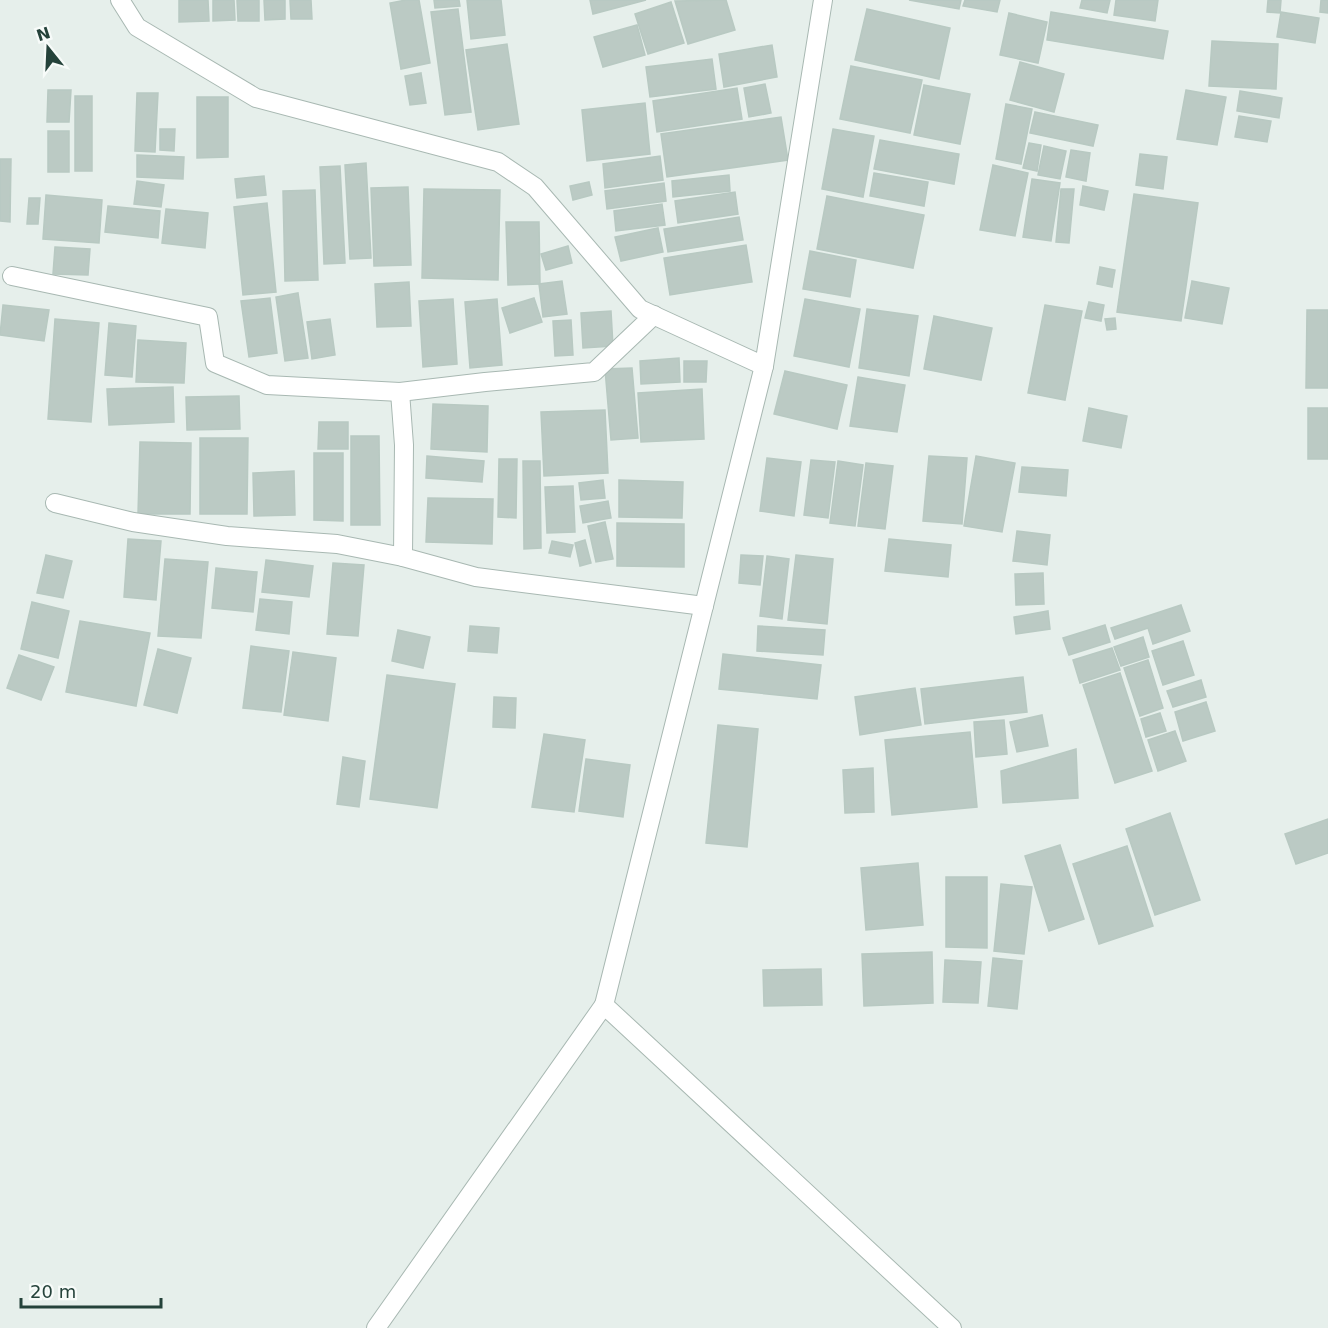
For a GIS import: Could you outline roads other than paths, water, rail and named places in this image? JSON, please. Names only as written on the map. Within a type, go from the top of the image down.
[{"type":"street","points":[[120,0],[137,27],[256,98],[498,162],[535,187],[640,309],[764,366]]},
{"type":"street","points":[[376,1328],[604,1005],[764,366],[823,0]]},
{"type":"street","points":[[12,276],[208,317],[215,363],[267,385],[399,392],[594,372],[654,315]]},
{"type":"street","points":[[399,392],[404,445],[403,557]]},
{"type":"street","points":[[55,503],[133,522],[227,536],[337,544],[403,557],[476,577],[704,606]]},
{"type":"street","points":[[604,1005],[952,1328]]}]
